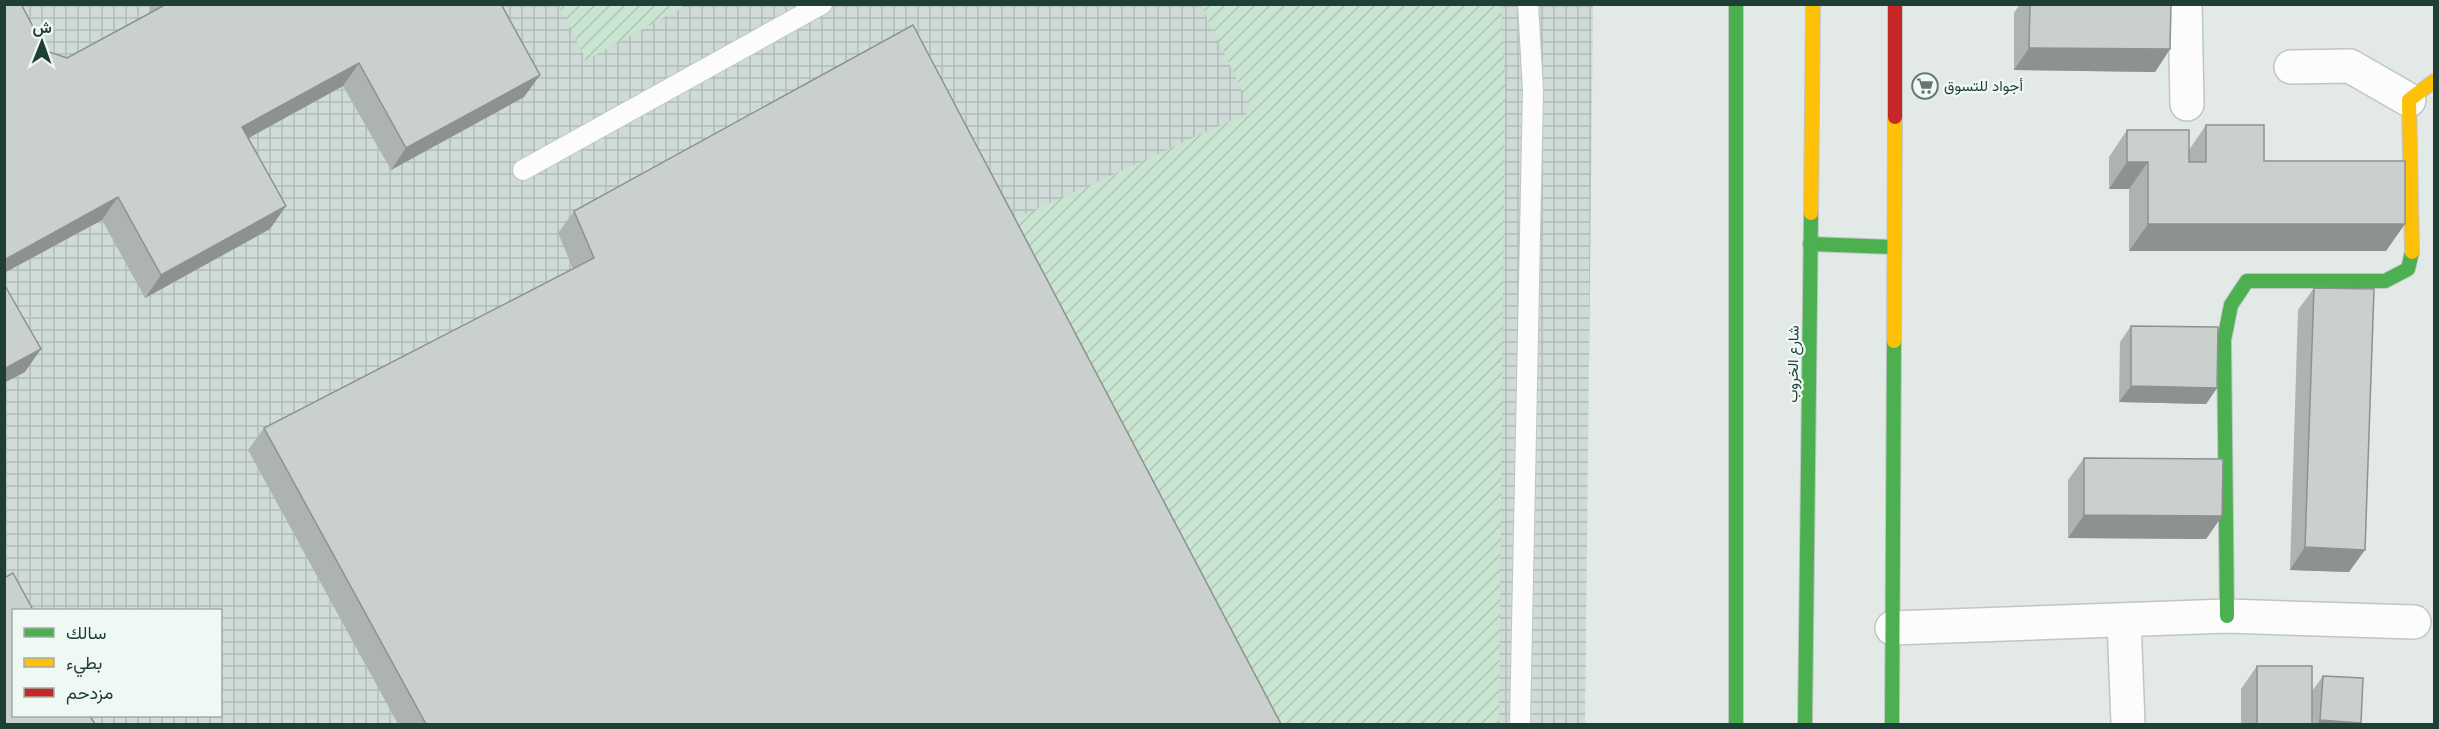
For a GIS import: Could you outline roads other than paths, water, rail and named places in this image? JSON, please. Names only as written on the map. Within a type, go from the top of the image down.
[{"type":"main road","points":[[1736,4],[1736,724]]},
{"type":"main road","name":"شارع الخروب","points":[[1805,724],[1813,4]]},
{"type":"main road","points":[[1892,724],[1892,246],[1895,4]]},
{"type":"main road","points":[[2227,616],[2224,340],[2231,305],[2247,281],[2385,281],[2408,269],[2412,252],[2422,90]]},
{"type":"main road","points":[[1810,244],[1892,246]]},
{"type":"street","points":[[2185,4],[2187,104]]},
{"type":"street","points":[[2291,67],[2350,66],[2422,90]]},
{"type":"street","points":[[1892,628],[2227,616],[2424,622]]},
{"type":"street","points":[[2124,620],[2128,724]]},
{"type":"lane","points":[[523,170],[822,4]]},
{"type":"lane","points":[[1520,724],[1533,90],[1528,4]]},
{"type":"place","name":"أجواد للتسوق","points":[[1925,86]]}]
